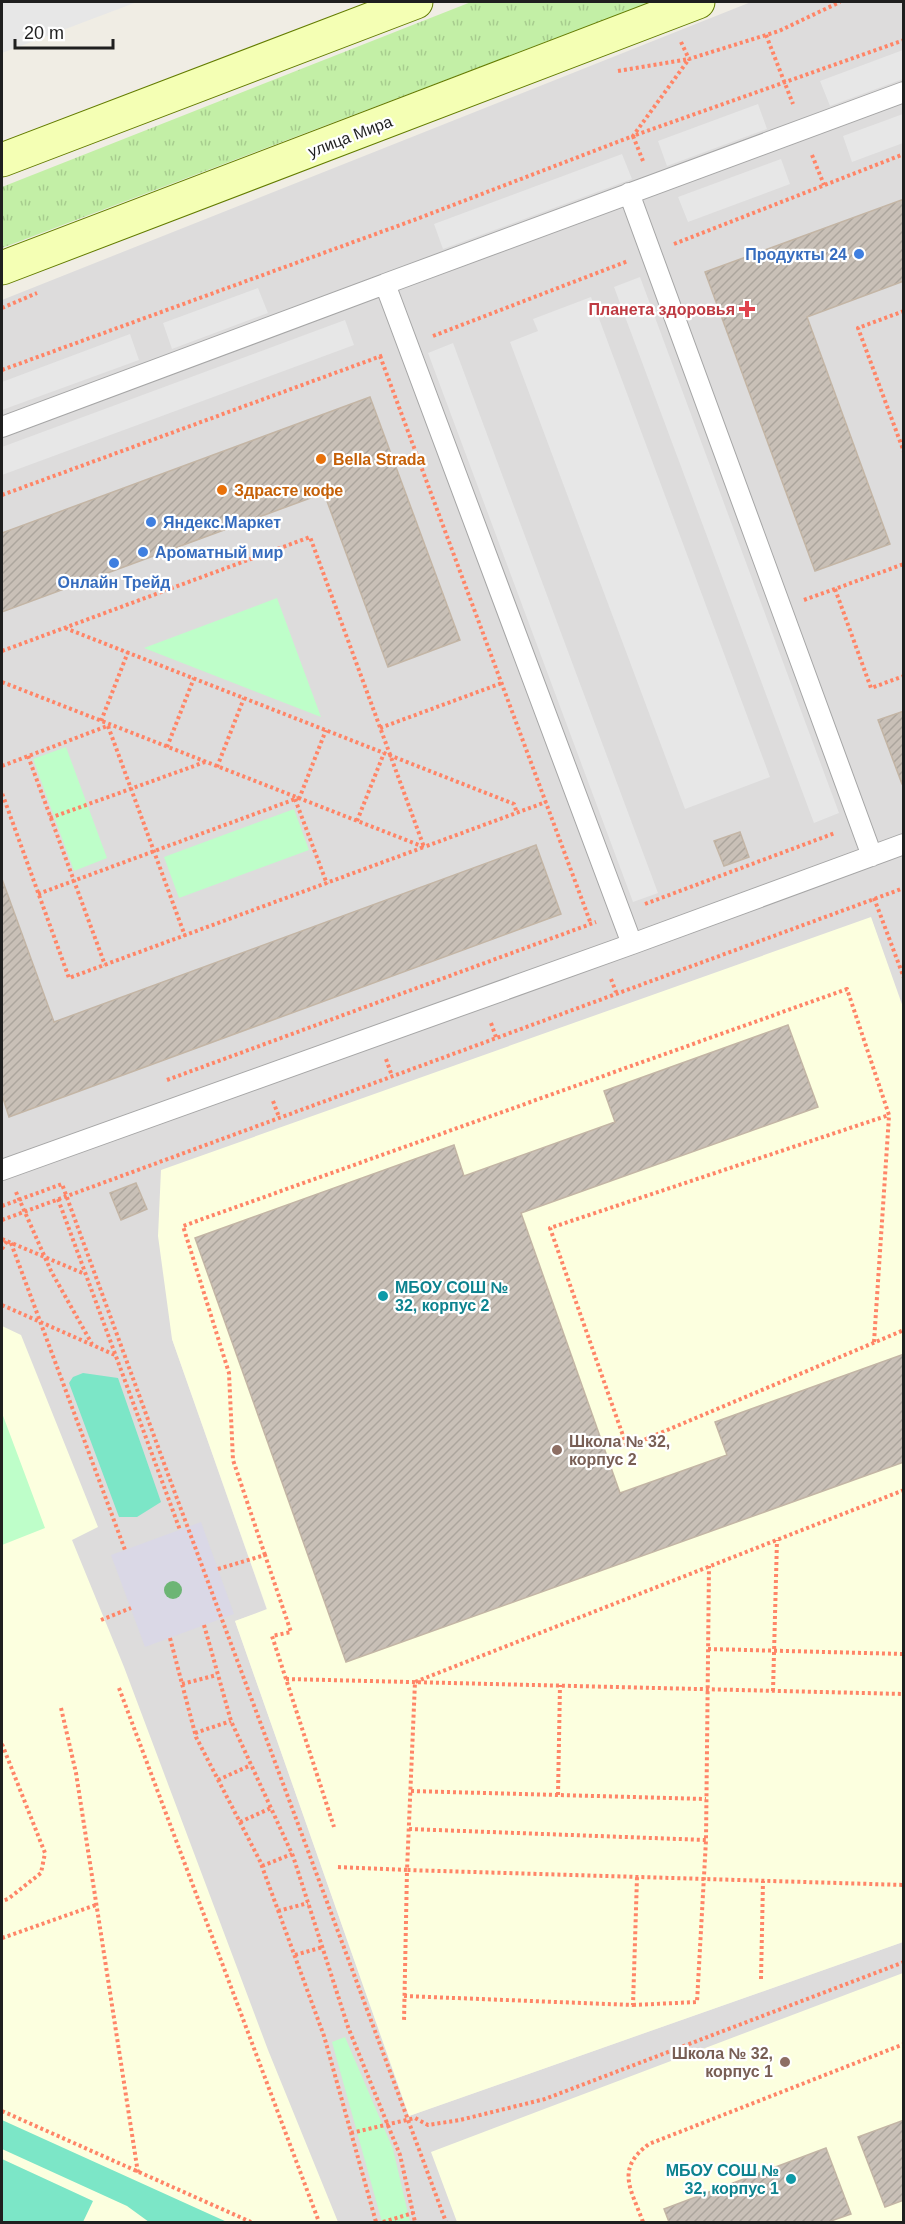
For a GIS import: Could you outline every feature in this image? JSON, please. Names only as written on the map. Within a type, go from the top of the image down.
[{"type":"main road","points":[[2,160],[417,2]]},
{"type":"main road","name":"улица Мира","points":[[2,268],[698,2]]},
{"type":"lane","points":[[2,427],[903,92]]},
{"type":"lane","points":[[629,193],[872,856]]},
{"type":"lane","points":[[385,284],[632,944]]},
{"type":"lane","points":[[4,1169],[632,944],[903,844]]},
{"type":"path","points":[[633,136],[689,59],[779,32],[840,2]]},
{"type":"path","points":[[668,14],[689,59]]},
{"type":"path","points":[[766,35],[795,110]]},
{"type":"path","points":[[2,370],[414,220],[633,136],[903,39]]},
{"type":"path","points":[[633,136],[643,163]]},
{"type":"path","points":[[810,149],[824,185]]},
{"type":"path","points":[[2,495],[380,356],[903,154]]},
{"type":"path","points":[[903,311],[858,328],[903,452]]},
{"type":"path","points":[[380,356],[616,992]]},
{"type":"path","points":[[2,651],[310,537],[424,847]]},
{"type":"path","points":[[813,597],[903,564]]},
{"type":"path","points":[[835,589],[871,688],[903,676]]},
{"type":"path","points":[[64,627],[514,804],[517,813]]},
{"type":"path","points":[[101,721],[128,652]]},
{"type":"path","points":[[167,747],[194,678]]},
{"type":"path","points":[[2,682],[424,847]]},
{"type":"path","points":[[380,728],[502,683]]},
{"type":"path","points":[[218,766],[244,698]]},
{"type":"path","points":[[2,766],[110,726]]},
{"type":"path","points":[[110,726],[185,936]]},
{"type":"path","points":[[326,730],[298,799],[327,884]]},
{"type":"path","points":[[357,821],[384,753]]},
{"type":"path","points":[[28,756],[105,965]]},
{"type":"path","points":[[50,818],[205,762]]},
{"type":"path","points":[[2,793],[69,978],[546,802]]},
{"type":"path","points":[[38,894],[298,799]]},
{"type":"path","points":[[166,1080],[842,831]]},
{"type":"path","points":[[2,1221],[616,992],[903,888]]},
{"type":"path","points":[[874,898],[903,978]]},
{"type":"path","points":[[334,1827],[272,1636],[291,1632],[233,1461],[229,1373],[183,1226],[847,989],[889,1115],[874,1342]]},
{"type":"path","points":[[889,1115],[550,1228],[627,1447],[903,1330]]},
{"type":"path","points":[[4,1169],[44,1257],[92,1344]]},
{"type":"path","points":[[2,1206],[62,1185],[67,1196],[446,2223]]},
{"type":"path","points":[[58,1199],[180,1530]]},
{"type":"path","points":[[6,1241],[85,1274]]},
{"type":"path","points":[[2,1249],[6,1241]]},
{"type":"path","points":[[6,1241],[40,1322],[125,1550]]},
{"type":"path","points":[[2,1305],[115,1355]]},
{"type":"path","points":[[415,1682],[903,1490]]},
{"type":"path","points":[[773,1691],[777,1540]]},
{"type":"path","points":[[218,1569],[265,1556]]},
{"type":"path","points":[[404,1996],[633,2006],[697,2002],[702,1879],[706,1840],[709,1566]]},
{"type":"path","points":[[101,1620],[131,1608]]},
{"type":"path","points":[[204,1625],[231,1721],[292,1854],[348,2027],[400,2155],[415,2223]]},
{"type":"path","points":[[170,1638],[195,1733],[262,1866],[324,2036],[376,2223]]},
{"type":"path","points":[[708,1649],[903,1654]]},
{"type":"path","points":[[182,1684],[217,1675]]},
{"type":"path","points":[[286,1679],[903,1694]]},
{"type":"path","points":[[404,2022],[407,1870],[415,1682]]},
{"type":"path","points":[[558,1795],[560,1686]]},
{"type":"path","points":[[119,1688],[319,2223]]},
{"type":"path","points":[[61,1708],[76,1773],[138,2173]]},
{"type":"path","points":[[195,1733],[231,1721]]},
{"type":"path","points":[[2,1744],[45,1853],[41,1873],[8,1899],[2,1901]]},
{"type":"path","points":[[218,1780],[251,1765]]},
{"type":"path","points":[[411,1791],[706,1799]]},
{"type":"path","points":[[240,1822],[271,1808]]},
{"type":"path","points":[[409,1829],[706,1840]]},
{"type":"path","points":[[262,1866],[292,1854]]},
{"type":"path","points":[[338,1868],[903,1886]]},
{"type":"path","points":[[633,2006],[638,1877]]},
{"type":"path","points":[[761,1979],[763,1881]]},
{"type":"path","points":[[278,1911],[308,1903]]},
{"type":"path","points":[[2,1938],[96,1905]]},
{"type":"path","points":[[294,1955],[322,1947]]},
{"type":"path","points":[[351,2133],[387,2122],[415,2118],[428,2126],[545,2099],[903,1962]]},
{"type":"path","points":[[643,2223],[629,2182],[628,2167],[637,2153],[649,2144],[903,2044]]},
{"type":"path","points":[[2,2111],[250,2223]]},
{"type":"path","points":[[383,2223],[413,2213]]},
{"type":"shaded area","points":[[2,2],[137,2],[2,53]]},
{"type":"shaded area","points":[[751,2],[903,2],[903,1010],[871,918],[172,1339],[267,1610],[235,1621],[409,2116],[903,1942],[903,2222],[2,2222],[2,300]]},
{"type":"shaded area","points":[[903,50],[903,79],[830,106],[820,81]]},
{"type":"shaded area","points":[[758,104],[767,129],[667,166],[658,141]]},
{"type":"shaded area","points":[[903,114],[903,143],[852,162],[843,136]]},
{"type":"shaded area","points":[[622,154],[632,179],[443,249],[434,224]]},
{"type":"shaded area","points":[[781,159],[790,184],[688,222],[678,197]]},
{"type":"shaded area","points":[[640,277],[839,813],[814,823],[614,287]]},
{"type":"shaded area","points":[[258,288],[268,313],[172,349],[163,323]]},
{"type":"shaded area","points":[[591,297],[770,777],[685,809],[510,342],[538,331],[533,319]]},
{"type":"shaded area","points":[[345,320],[354,345],[2,475],[2,447]]},
{"type":"shaded area","points":[[130,334],[139,360],[2,410],[2,382]]},
{"type":"shaded area","points":[[453,343],[658,893],[633,902],[428,353]]},
{"type":"shaded area","name":"Школа № 32, корпус 2","points":[[871,917],[904,1010],[903,1942],[409,2116],[235,1621],[267,1609],[172,1339],[158,1236],[161,1170]]},
{"type":"shaded area","points":[[2,1326],[21,1335],[98,1527],[72,1540],[124,1667],[268,2050],[338,2222],[2,2222]]},
{"type":"shaded area","points":[[201,1522],[234,1614],[145,1647],[111,1555]]},
{"type":"shaded area","name":"Школа № 32, корпус 1","points":[[903,1973],[903,2222],[457,2222],[431,2152]]},
{"type":"green space","points":[[471,2],[651,2],[2,248],[2,187]]},
{"type":"green space","points":[[277,598],[321,717],[144,648]]},
{"type":"green space","points":[[66,747],[107,858],[74,871],[33,759]]},
{"type":"green space","points":[[294,809],[309,850],[179,898],[164,857]]},
{"type":"green space","points":[[83,1373],[118,1378],[161,1502],[137,1517],[119,1517],[69,1383],[73,1377]]},
{"type":"green space","points":[[2,1413],[45,1528],[2,1545]]},
{"type":"green space","points":[[345,2037],[393,2149],[410,2222],[382,2222],[332,2042]]},
{"type":"green space","points":[[2,2120],[227,2222],[149,2222],[127,2206],[2,2149]]},
{"type":"green space","points":[[2,2159],[93,2201],[83,2222],[2,2222]]},
{"type":"building","points":[[904,199],[904,281],[807,317],[890,544],[815,571],[705,272]]},
{"type":"building","points":[[370,397],[460,640],[388,667],[324,493],[2,612],[2,533]]},
{"type":"building","points":[[904,711],[904,784],[902,784],[878,720]]},
{"type":"building","points":[[740,832],[749,857],[724,866],[714,841]]},
{"type":"building","points":[[536,845],[561,914],[9,1117],[2,1095],[2,879],[54,1022]]},
{"type":"building","name":"МБОУ СОШ № 32, корпус 2","points":[[788,1025],[818,1107],[521,1213],[620,1493],[727,1455],[715,1422],[904,1354],[904,1462],[346,1662],[195,1238],[454,1145],[464,1176],[615,1122],[604,1091]]},
{"type":"building","points":[[136,1183],[147,1209],[121,1220],[110,1193]]},
{"type":"building","points":[[904,2120],[904,2200],[885,2207],[858,2137]]},
{"type":"building","name":"МБОУ СОШ № 32, корпус 1","points":[[826,2148],[851,2214],[828,2222],[669,2222],[664,2209]]},
{"type":"place","name":"Продукты 24","points":[[859,254]]},
{"type":"place","name":"Планета здоровья","points":[[747,309]]},
{"type":"place","name":"Bella Strada","points":[[321,459]]},
{"type":"place","name":"Здрасте кофе","points":[[222,490]]},
{"type":"place","name":"Яндекс.Маркет","points":[[151,522]]},
{"type":"place","name":"Ароматный мир","points":[[143,552]]},
{"type":"place","name":"Онлайн Трейд","points":[[114,563]]},
{"type":"place","name":"МБОУ СОШ № 32, корпус 2","points":[[383,1296]]},
{"type":"place","name":"Школа № 32, корпус 2","points":[[557,1450]]},
{"type":"place","name":"Школа № 32, корпус 1","points":[[785,2062]]},
{"type":"place","name":"МБОУ СОШ № 32, корпус 1","points":[[791,2179]]}]
